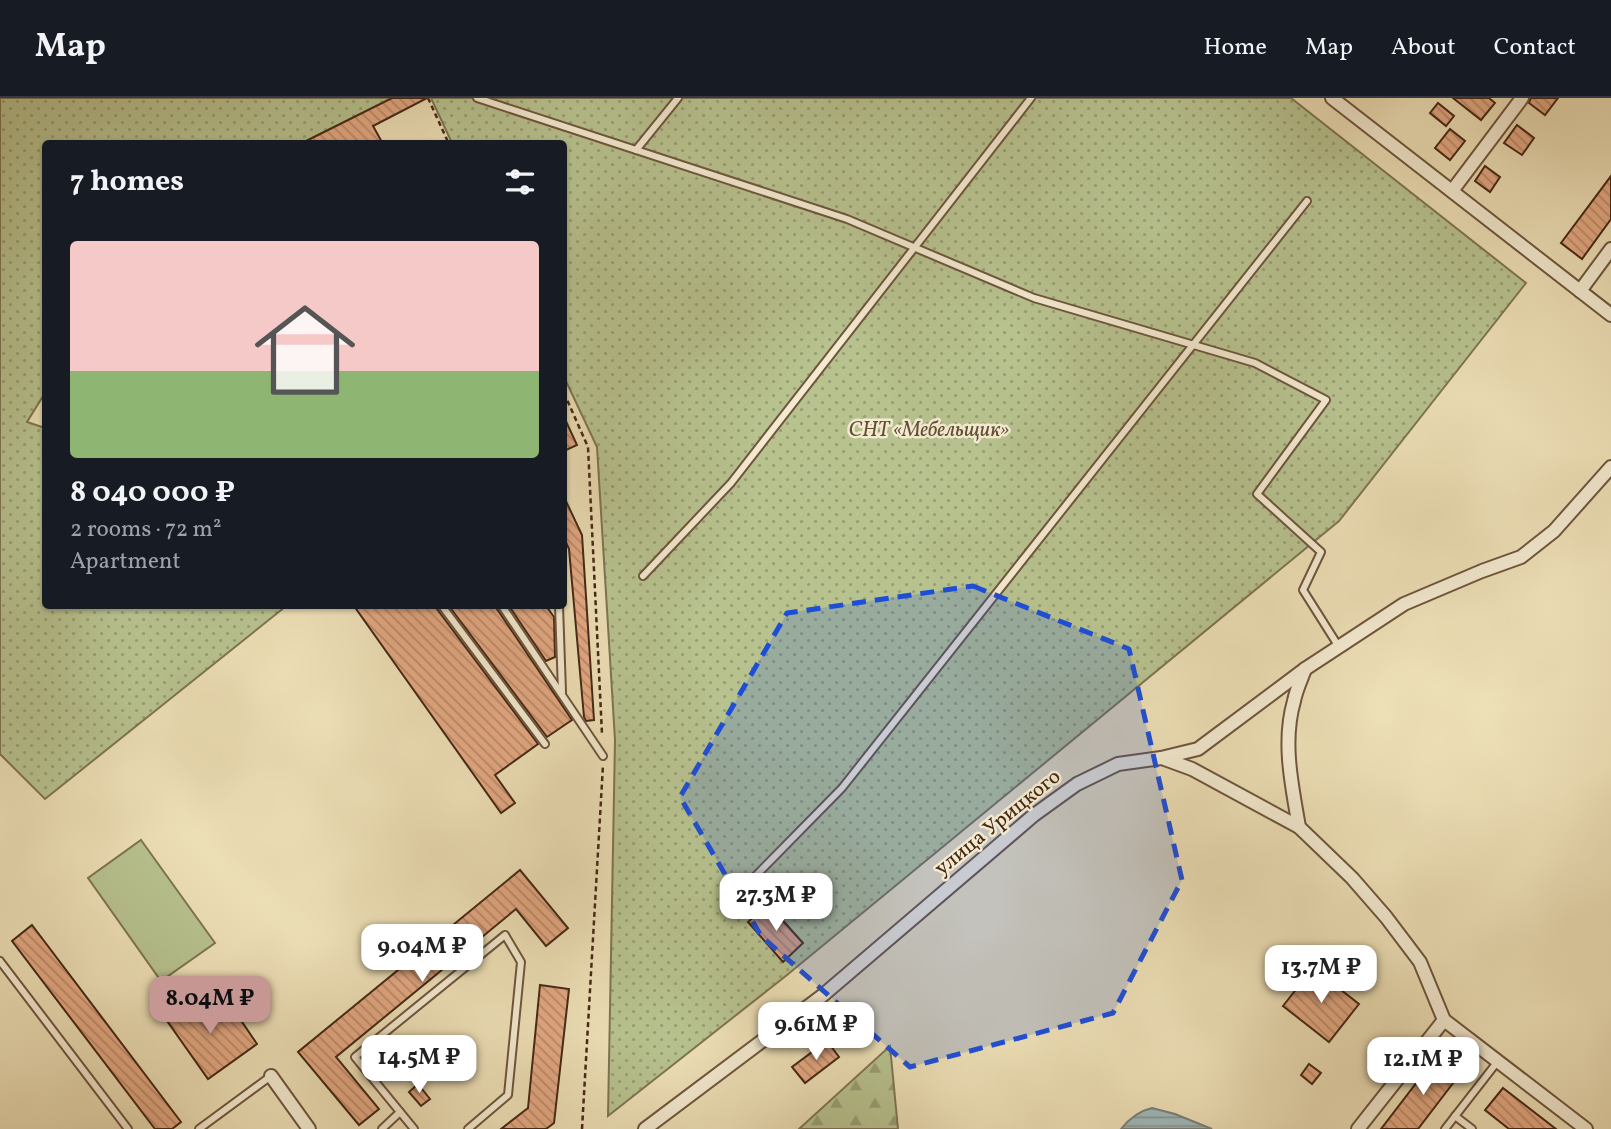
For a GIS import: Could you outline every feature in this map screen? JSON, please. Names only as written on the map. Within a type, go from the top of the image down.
[{"type":"street","points":[[1332,98],[1611,316]]},
{"type":"street","points":[[1452,191],[1522,98]]},
{"type":"street","points":[[1580,292],[1611,249]]},
{"type":"street","name":"улица Урицкого","points":[[645,1129],[822,996],[1034,815],[1077,784],[1118,764],[1198,749],[1305,669],[1404,604],[1521,557],[1554,531],[1611,467]]},
{"type":"street","points":[[1299,827],[1290,772],[1289,736],[1293,702],[1305,669]]},
{"type":"street","points":[[1161,758],[1192,769],[1299,827],[1352,878],[1393,926],[1420,962],[1444,1020],[1586,1129]]},
{"type":"street","points":[[1358,1129],[1444,1020]]},
{"type":"street","points":[[271,1076],[309,1129]]},
{"type":"lane","points":[[477,98],[847,219],[1034,298],[1255,363],[1326,400],[1257,494],[1321,552],[1303,590],[1339,647]]},
{"type":"lane","points":[[636,150],[678,98]]},
{"type":"lane","points":[[643,576],[732,482],[1031,98]]},
{"type":"lane","points":[[727,905],[842,788],[1307,201]]},
{"type":"lane","points":[[444,609],[545,744]]},
{"type":"lane","points":[[504,609],[603,756]]},
{"type":"lane","points":[[559,609],[562,694]]},
{"type":"lane","points":[[414,1129],[355,1057],[505,935],[522,962],[508,1095],[468,1129]]},
{"type":"lane","points":[[0,961],[128,1129]]},
{"type":"lane","points":[[1445,1129],[1498,1061]]},
{"type":"lane","points":[[199,1129],[271,1076]]},
{"type":"lane","points":[[382,1129],[400,1112]]},
{"type":"lane","points":[[1455,1116],[1472,1129]]},
{"type":"path","points":[[428,98],[447,140]]},
{"type":"highlighted area","points":[[973,586],[1129,649],[1182,880],[1113,1013],[910,1067],[761,936],[680,797],[787,613]]},
{"type":"green space","points":[[0,98],[426,98],[333,140],[42,140],[42,398],[27,422],[42,427],[42,609],[282,609],[45,799],[0,754]]},
{"type":"green space","name":"СНТ «Мебельщик»","points":[[431,98],[1291,98],[1526,283],[1339,521],[787,975],[608,1116],[615,740],[597,447],[567,383],[567,140],[451,140]]},
{"type":"green space","points":[[141,840],[215,943],[161,981],[88,878]]},
{"type":"green space","points":[[890,1046],[898,1129],[799,1129]]},
{"type":"water","points":[[1152,1108],[1212,1129],[1121,1129],[1135,1116]]},
{"type":"building","points":[[392,98],[427,98],[373,126],[381,140],[308,140]]},
{"type":"building","points":[[1453,98],[1489,98],[1495,103],[1481,120]]},
{"type":"building","points":[[1531,98],[1558,98],[1545,115],[1529,103]]},
{"type":"building","points":[[1438,103],[1454,116],[1446,126],[1430,113]]},
{"type":"building","points":[[1517,125],[1534,138],[1522,155],[1504,143]]},
{"type":"building","points":[[1450,129],[1465,141],[1450,160],[1435,148]]},
{"type":"building","points":[[1485,166],[1500,177],[1490,192],[1475,181]]},
{"type":"building","points":[[1611,176],[1611,219],[1582,259],[1561,243]]},
{"type":"building","points":[[567,423],[577,445],[567,450]]},
{"type":"building","points":[[567,503],[582,535],[594,720],[586,721],[584,717]]},
{"type":"building","points":[[356,609],[437,609],[538,744],[495,775],[515,803],[501,813]]},
{"type":"building","points":[[451,609],[497,609],[572,720],[547,737]]},
{"type":"building","points":[[511,609],[548,609],[554,617],[555,657],[546,661]]},
{"type":"building","points":[[520,870],[568,928],[546,946],[516,909],[336,1057],[379,1109],[359,1125],[298,1052]]},
{"type":"building","points":[[768,904],[803,943],[783,962],[748,922]]},
{"type":"building","points":[[32,925],[181,1122],[172,1129],[155,1129],[12,941]]},
{"type":"building","points":[[1313,968],[1359,1004],[1329,1042],[1283,1006]]},
{"type":"building","points":[[540,985],[569,989],[554,1123],[546,1129],[501,1129],[528,1108]]},
{"type":"building","points":[[199,995],[218,1021],[234,1010],[257,1044],[208,1079],[165,1018]]},
{"type":"building","points":[[827,1041],[839,1057],[805,1083],[792,1067]]},
{"type":"building","points":[[1437,1056],[1460,1074],[1418,1129],[1381,1129]]},
{"type":"building","points":[[1309,1064],[1321,1073],[1312,1084],[1301,1075]]},
{"type":"building","points":[[418,1084],[430,1099],[421,1106],[409,1092]]},
{"type":"building","points":[[1503,1088],[1556,1129],[1509,1129],[1485,1110]]}]
